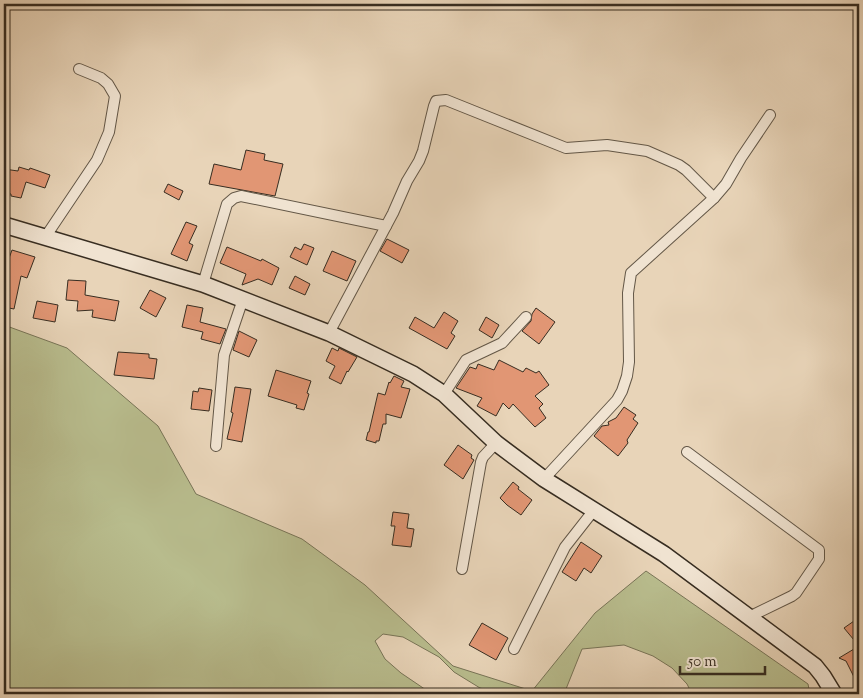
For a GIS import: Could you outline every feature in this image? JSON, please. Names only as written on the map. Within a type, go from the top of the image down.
[{"type":"main road","points":[[4,225],[203,284],[330,333],[413,374],[444,394],[496,442],[544,479],[664,554],[815,666],[824,676],[834,694]]},
{"type":"street","points":[[46,236],[97,160],[109,132],[115,96],[108,84],[101,78],[79,68]]},
{"type":"street","points":[[330,333],[423,151],[436,101],[446,100],[566,148],[607,145],[647,151],[679,165],[714,198]]},
{"type":"street","points":[[544,479],[617,400],[622,391],[629,362],[628,293],[631,274],[714,198],[726,184],[770,115]]},
{"type":"street","points":[[203,284],[226,204],[234,198],[241,196],[386,226]]},
{"type":"street","points":[[216,446],[224,355],[243,299]]},
{"type":"street","points":[[444,394],[466,360],[502,343],[526,317]]},
{"type":"street","points":[[462,569],[480,462],[496,442]]},
{"type":"street","points":[[687,452],[819,550],[820,559],[796,593],[749,617]]},
{"type":"street","points":[[514,649],[565,547],[594,510]]},
{"type":"green space","points":[[4,325],[67,348],[158,426],[196,494],[302,539],[365,585],[453,666],[532,691],[595,613],[646,571],[808,684],[810,694],[692,694],[687,684],[672,668],[653,656],[624,645],[582,649],[564,694],[502,694],[480,688],[454,672],[439,657],[403,637],[383,634],[375,641],[385,659],[401,673],[432,694],[4,694]]},
{"type":"building","points":[[246,150],[265,154],[264,160],[283,164],[275,196],[209,184],[214,164],[241,170]]},
{"type":"building","points":[[19,167],[29,170],[30,168],[50,175],[45,188],[26,182],[21,198],[4,193],[4,169],[18,171]]},
{"type":"building","points":[[168,184],[183,191],[179,200],[164,192]]},
{"type":"building","points":[[186,222],[197,226],[189,243],[193,245],[187,261],[171,254]]},
{"type":"building","points":[[387,239],[409,250],[402,263],[380,251]]},
{"type":"building","points":[[304,244],[314,248],[307,265],[290,257],[295,247],[301,250]]},
{"type":"building","points":[[227,247],[261,261],[262,259],[279,268],[272,285],[258,279],[242,285],[246,274],[220,263]]},
{"type":"building","points":[[12,250],[35,257],[27,278],[21,276],[14,309],[4,307],[4,272]]},
{"type":"building","points":[[332,251],[356,261],[347,281],[323,271]]},
{"type":"building","points":[[295,276],[310,284],[305,295],[289,288]]},
{"type":"building","points":[[68,280],[86,281],[85,295],[119,301],[115,321],[92,317],[93,310],[77,311],[78,301],[66,300]]},
{"type":"building","points":[[150,290],[166,298],[156,317],[140,308]]},
{"type":"building","points":[[37,301],[58,305],[55,322],[33,318]]},
{"type":"building","points":[[187,305],[203,308],[200,322],[226,329],[220,344],[201,339],[203,332],[182,327]]},
{"type":"building","points":[[536,308],[555,322],[539,344],[522,331],[531,321],[532,314]]},
{"type":"building","points":[[444,312],[458,321],[451,333],[455,336],[447,349],[409,328],[415,317],[434,328]]},
{"type":"building","points":[[486,317],[499,325],[492,338],[479,330]]},
{"type":"building","points":[[239,331],[257,340],[249,357],[233,350]]},
{"type":"building","points":[[332,348],[338,351],[339,348],[357,357],[341,384],[329,378],[335,366],[326,361]]},
{"type":"building","points":[[118,352],[149,354],[149,358],[157,359],[154,379],[114,375]]},
{"type":"building","points":[[499,360],[523,372],[526,368],[536,373],[539,371],[549,385],[535,396],[543,404],[539,408],[546,418],[535,427],[513,404],[509,409],[503,403],[496,416],[477,406],[482,398],[456,388],[470,367],[476,369],[478,364],[494,370]]},
{"type":"building","points":[[276,370],[311,381],[304,410],[296,408],[297,405],[268,396]]},
{"type":"building","points":[[394,376],[404,381],[401,387],[410,389],[401,418],[386,414],[386,424],[383,424],[379,441],[376,441],[376,443],[366,440],[378,393],[385,395],[389,382]]},
{"type":"building","points":[[235,387],[251,389],[242,442],[227,439],[233,413],[231,412]]},
{"type":"building","points":[[199,388],[212,390],[209,411],[191,409],[193,391],[198,392]]},
{"type":"building","points":[[624,407],[636,415],[633,419],[638,423],[627,440],[628,443],[618,456],[594,436],[602,426],[609,425],[608,422],[616,418]]},
{"type":"building","points":[[458,445],[472,455],[471,458],[474,460],[463,479],[444,465]]},
{"type":"building","points":[[513,482],[519,487],[518,489],[532,500],[521,515],[500,498]]},
{"type":"building","points":[[393,512],[409,514],[407,528],[414,529],[411,547],[392,545],[395,526],[391,526]]},
{"type":"building","points":[[581,542],[602,556],[591,573],[584,568],[576,581],[562,572]]},
{"type":"building","points":[[854,621],[859,628],[859,646],[844,628]]},
{"type":"building","points":[[482,623],[508,638],[496,660],[469,645]]},
{"type":"building","points":[[859,646],[859,687],[846,661],[839,658]]}]
